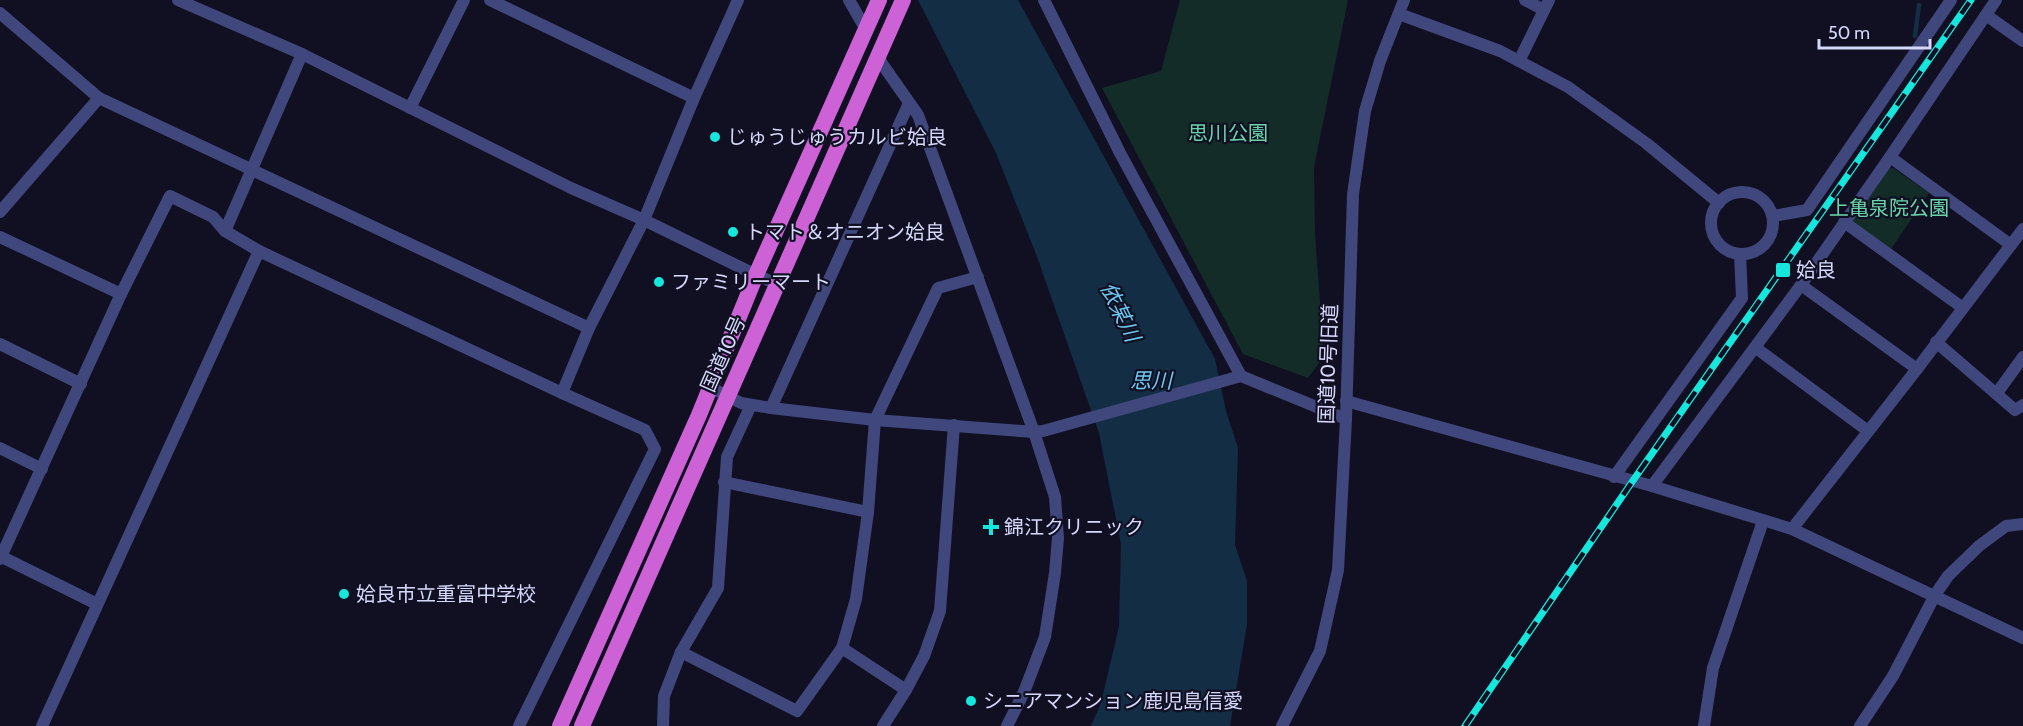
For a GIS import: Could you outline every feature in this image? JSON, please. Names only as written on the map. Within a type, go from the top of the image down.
[{"type":"highway","name":"国道10号","points":[[582,726],[903,0]]},
{"type":"highway","name":"国道10号","points":[[560,726],[710,387],[756,275],[878,4]]},
{"type":"street","points":[[178,0],[302,54],[571,188],[644,220],[777,284]]},
{"type":"street","points":[[410,108],[464,0]]},
{"type":"street","points":[[490,0],[694,98]]},
{"type":"street","points":[[562,393],[589,328],[644,220],[694,98],[738,0]]},
{"type":"street","points":[[849,0],[866,28]]},
{"type":"street","points":[[1044,0],[1120,153],[1238,378]]},
{"type":"street","name":"国道10号旧道","points":[[1282,726],[1320,651],[1338,570],[1346,418],[1353,194],[1365,111],[1380,61],[1404,0]]},
{"type":"street","points":[[1519,61],[1546,5],[1525,0]]},
{"type":"street","points":[[1773,216],[1807,210],[1952,0]]},
{"type":"street","points":[[1652,486],[1801,285],[1996,0]]},
{"type":"street","points":[[0,13],[99,98],[589,328]]},
{"type":"street","points":[[1399,14],[1500,51],[1568,87],[1646,142],[1719,202]]},
{"type":"street","points":[[1986,15],[2023,41]]},
{"type":"street","points":[[225,231],[302,54]]},
{"type":"street","points":[[878,58],[918,115],[1038,432],[1054,497],[1058,538],[1045,637],[1024,692],[1007,726]]},
{"type":"street","points":[[0,212],[99,98]]},
{"type":"street","points":[[771,408],[909,103]]},
{"type":"street","points":[[1890,157],[2011,245]]},
{"type":"street","points":[[1736,193],[1755,195],[1769,207],[1773,216],[1768,241],[1755,251],[1740,254],[1729,251],[1715,238],[1711,220],[1719,202],[1736,193]]},
{"type":"street","points":[[97,604],[0,557],[121,294],[170,196],[213,217],[225,231],[259,251],[645,430],[655,449],[519,726]]},
{"type":"street","points":[[1844,222],[1963,308]]},
{"type":"street","points":[[1792,529],[2023,229]]},
{"type":"street","points":[[0,237],[121,294]]},
{"type":"street","points":[[42,726],[259,251]]},
{"type":"street","points":[[1614,477],[1742,298],[1740,254]]},
{"type":"street","points":[[681,652],[797,711],[842,648],[856,599],[868,512],[875,420],[938,288],[978,277]]},
{"type":"street","points":[[1801,285],[1917,369]]},
{"type":"street","points":[[1936,342],[2015,410],[2023,405]]},
{"type":"street","points":[[0,344],[81,384]]},
{"type":"street","points":[[1756,348],[1868,431]]},
{"type":"street","points":[[1997,393],[2023,357]]},
{"type":"street","points":[[710,387],[741,403],[771,408],[875,420],[1038,432],[1238,378],[1346,418]]},
{"type":"street","points":[[1346,401],[1652,486],[1792,529],[2023,638]]},
{"type":"street","points":[[663,726],[664,696],[681,652],[718,588],[727,458],[751,405]]},
{"type":"street","points":[[883,726],[924,656],[940,611],[954,425]]},
{"type":"street","points":[[0,448],[42,469]]},
{"type":"street","points":[[724,482],[868,512]]},
{"type":"street","points":[[1704,726],[1713,668],[1763,521]]},
{"type":"street","points":[[1860,726],[1893,676],[1935,595],[1948,576],[1979,546],[2006,526],[2023,524]]},
{"type":"street","points":[[842,648],[906,690]]},
{"type":"green space","name":"思川公園","points":[[1180,0],[1348,0],[1314,167],[1315,234],[1324,356],[1308,378],[1243,354],[1102,88],[1161,71]]},
{"type":"green space","name":"上亀泉院公園","points":[[1893,168],[1929,193],[1891,249],[1854,225],[1853,216],[1886,169]]},
{"type":"water","name":"思川","points":[[918,0],[1018,0],[1215,359],[1226,411],[1238,448],[1235,545],[1247,581],[1247,624],[1230,726],[1091,726],[1101,703],[1119,626],[1121,544],[1099,433],[1036,254],[996,153]]},
{"type":"waterway","points":[[1915,36],[1919,5]]},
{"type":"railway","points":[[1465,726],[1632,482],[1971,0]]},
{"type":"place","name":"じゅうじゅうカルビ姶良","points":[[715,137]]},
{"type":"place","name":"トマト＆オニオン姶良","points":[[733,232]]},
{"type":"place","name":"姶良","points":[[1783,270]]},
{"type":"place","name":"ファミリーマート","points":[[659,282]]},
{"type":"place","name":"錦江クリニック","points":[[991,527]]},
{"type":"place","name":"姶良市立重富中学校","points":[[344,594]]},
{"type":"place","name":"シニアマンション鹿児島信愛","points":[[971,701]]},
{"type":"water label","name":"依某川","points":[[1120,312]]}]
